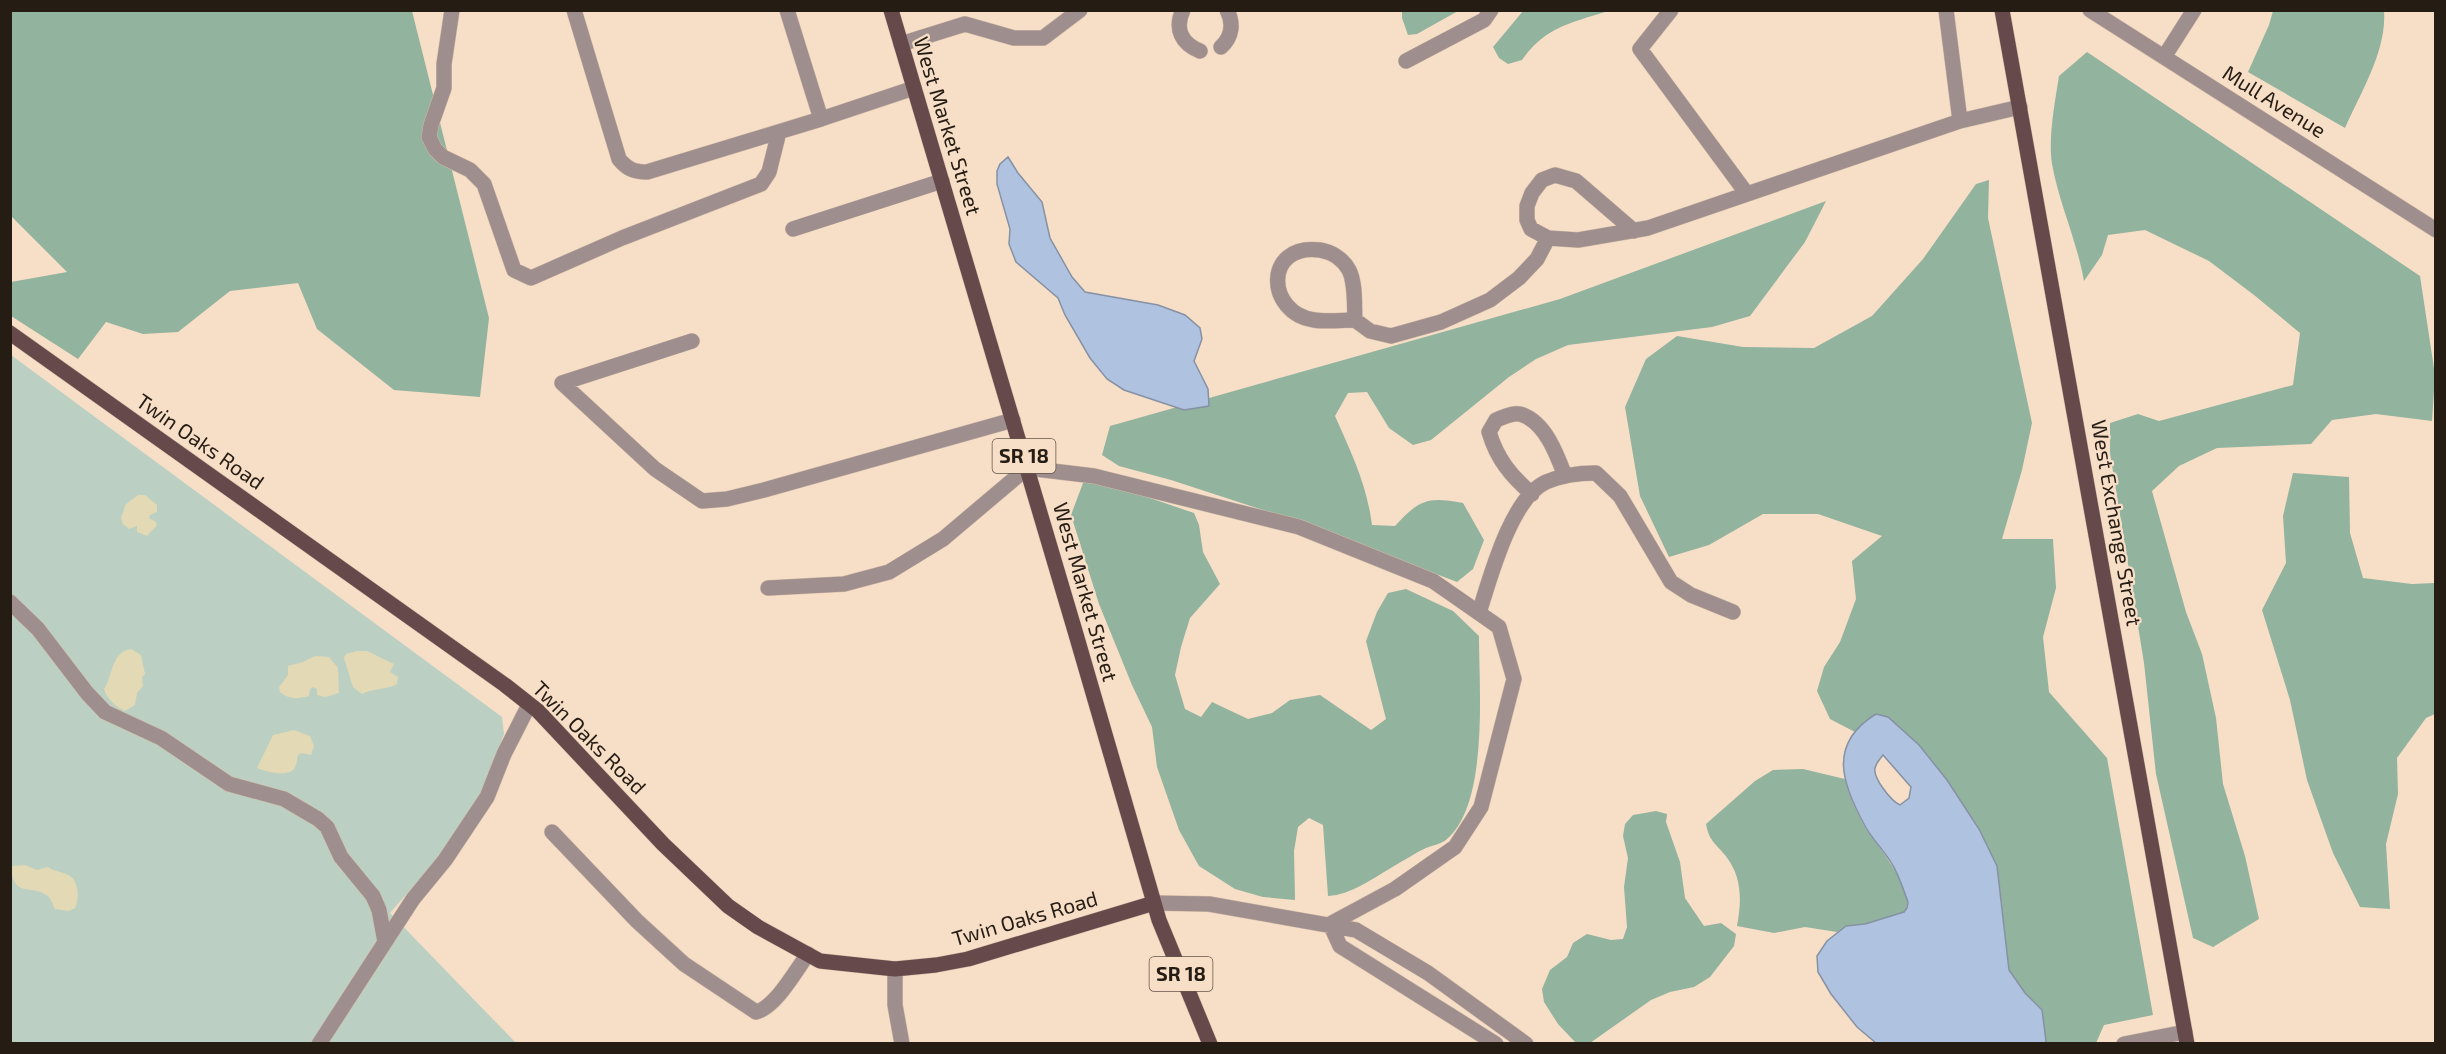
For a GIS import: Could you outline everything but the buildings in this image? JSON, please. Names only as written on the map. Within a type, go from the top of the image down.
[{"type":"main road","name":"West Market Street","points":[[891,10],[1154,903],[1209,1044]]},
{"type":"main road","name":"West Exchange Street","points":[[2002,10],[2186,1038]]},
{"type":"main road","name":"Twin Oaks Road","points":[[10,333],[529,705],[663,844],[728,906],[758,927],[820,961],[895,969],[936,965],[968,959],[1154,903]]},
{"type":"street","points":[[452,10],[444,64],[444,88],[429,136],[435,149],[443,157],[470,170],[484,184],[514,270],[531,278],[622,238],[761,183],[769,171],[779,132]]},
{"type":"street","points":[[574,10],[619,159],[631,170],[647,172],[914,88]]},
{"type":"street","points":[[787,10],[821,119]]},
{"type":"street","points":[[901,44],[965,24],[1014,38],[1043,38],[1080,10]]},
{"type":"street","points":[[1221,47],[1232,28],[1227,10]]},
{"type":"street","points":[[1406,61],[1484,20],[1491,10]]},
{"type":"street","points":[[1671,10],[1640,49],[1747,194]]},
{"type":"street","points":[[1946,10],[1960,121]]},
{"type":"street","name":"Mull Avenue","points":[[2090,10],[2436,230]]},
{"type":"street","points":[[2164,57],[2194,10]]},
{"type":"street","points":[[1183,11],[1179,19],[1181,36],[1186,44],[1200,51]]},
{"type":"street","points":[[1634,231],[1576,181],[1555,176],[1542,180],[1532,193],[1527,206],[1527,220],[1531,229],[1548,238],[1578,240],[1634,231],[1960,121],[2020,107]]},
{"type":"street","points":[[793,229],[942,181]]},
{"type":"street","points":[[1355,321],[1350,271],[1342,261],[1333,254],[1308,249],[1286,257],[1280,265],[1277,278],[1279,294],[1283,302],[1292,310],[1314,321],[1355,321],[1370,331],[1391,336],[1441,322],[1490,300],[1520,278],[1537,260],[1548,238]]},
{"type":"street","points":[[692,341],[561,383],[655,469],[702,501],[727,499],[764,490],[1013,420]]},
{"type":"street","points":[[1532,494],[1514,478],[1496,452],[1489,432],[1496,420],[1511,414],[1522,414],[1538,426],[1549,440],[1565,476]]},
{"type":"street","points":[[768,588],[844,584],[890,573],[943,539],[1027,468],[1094,476],[1299,526],[1433,581],[1499,627],[1514,679],[1481,807],[1455,847],[1395,889],[1330,924]]},
{"type":"street","points":[[1479,613],[1504,540],[1524,501],[1544,483],[1573,473],[1596,473],[1620,496],[1671,582],[1691,595],[1733,612]]},
{"type":"street","points":[[10,602],[38,629],[87,693],[105,712],[161,738],[228,784],[284,799],[327,827],[341,857],[373,896],[379,910],[385,942]]},
{"type":"street","points":[[319,1044],[413,899],[446,860],[487,797],[504,754],[529,705]]},
{"type":"street","points":[[552,832],[637,921],[684,964],[756,1012],[763,1010],[775,1000],[808,954]]},
{"type":"street","points":[[1154,903],[1209,904],[1356,930],[1428,973],[1526,1044]]},
{"type":"street","points":[[1330,924],[1340,946],[1496,1044]]},
{"type":"street","points":[[895,969],[895,1005],[902,1044]]},
{"type":"street","points":[[2124,1044],[2186,1038]]},
{"type":"green space","points":[[1402,10],[1458,11],[1417,34],[1408,35],[1402,18]]},
{"type":"green space","points":[[1603,10],[1605,12],[1569,24],[1549,34],[1530,49],[1522,60],[1508,64],[1499,58],[1493,47],[1523,11]]},
{"type":"green space","points":[[10,11],[412,11],[489,318],[480,397],[394,390],[317,329],[298,283],[230,291],[178,332],[143,334],[106,322],[78,359],[11,316],[11,282],[67,272],[11,216]]},
{"type":"green space","points":[[2273,11],[2384,11],[2384,26],[2377,56],[2345,128],[2248,72]]},
{"type":"green space","points":[[2087,52],[2420,276],[2435,375],[2432,421],[2376,414],[2332,420],[2311,444],[2217,448],[2179,466],[2152,491],[2186,612],[2202,654],[2216,718],[2223,784],[2245,856],[2259,919],[2213,947],[2193,938],[2156,774],[2144,663],[2110,453],[2110,423],[2138,414],[2159,421],[2293,385],[2300,333],[2209,261],[2145,230],[2108,235],[2102,255],[2084,281],[2055,179],[2051,143],[2059,76]]},
{"type":"green space","points":[[1989,180],[1988,218],[2032,423],[2022,470],[2002,539],[2053,539],[2056,588],[2043,637],[2049,692],[2107,758],[2153,1015],[2104,1025],[2096,1043],[2045,1043],[2042,1010],[2025,993],[2009,970],[1997,866],[1979,829],[1947,780],[1919,745],[1865,721],[1855,732],[1830,719],[1817,691],[1824,667],[1840,642],[1856,599],[1852,561],[1882,536],[1818,514],[1763,514],[1709,545],[1669,557],[1640,496],[1625,407],[1646,359],[1677,336],[1743,347],[1814,348],[1872,316],[1923,259],[1976,184]]},
{"type":"green space","points":[[1826,201],[1805,242],[1750,316],[1712,327],[1568,345],[1536,359],[1509,377],[1431,440],[1413,445],[1389,428],[1367,392],[1348,393],[1335,416],[1362,482],[1372,525],[1395,526],[1418,505],[1432,500],[1463,503],[1484,540],[1473,569],[1457,582],[1312,526],[1171,480],[1119,466],[1102,455],[1110,426],[1560,299]]},
{"type":"green space","points":[[11,355],[502,717],[504,734],[473,818],[390,913],[516,1043],[11,1043]]},
{"type":"green space","points":[[2293,473],[2349,477],[2350,533],[2363,578],[2412,584],[2435,583],[2435,714],[2426,718],[2397,758],[2398,794],[2386,844],[2390,909],[2360,907],[2333,853],[2307,780],[2290,700],[2262,610],[2286,563],[2283,516]]},
{"type":"green space","points":[[1103,482],[1194,513],[1199,525],[1203,552],[1220,584],[1190,618],[1175,675],[1185,709],[1201,717],[1212,702],[1248,719],[1272,713],[1290,700],[1320,695],[1371,730],[1386,719],[1366,641],[1377,612],[1388,593],[1406,589],[1453,611],[1479,636],[1480,714],[1476,773],[1470,799],[1460,822],[1447,839],[1418,852],[1354,889],[1328,896],[1323,825],[1309,818],[1298,827],[1294,851],[1295,900],[1263,897],[1235,889],[1199,866],[1179,830],[1157,767],[1152,727],[1099,604],[1071,515],[1083,483]]},
{"type":"green space","points":[[1803,769],[1845,779],[1862,822],[1901,882],[1907,904],[1904,912],[1865,924],[1847,926],[1837,932],[1805,927],[1774,933],[1737,926],[1740,907],[1738,880],[1731,863],[1710,837],[1706,824],[1755,781],[1773,770]]},
{"type":"green space","points":[[1656,811],[1667,814],[1666,822],[1680,862],[1685,898],[1704,926],[1721,923],[1736,934],[1734,946],[1710,977],[1694,987],[1670,992],[1651,1000],[1590,1043],[1576,1043],[1558,1024],[1544,1002],[1542,989],[1550,970],[1567,957],[1573,943],[1587,934],[1611,940],[1623,939],[1627,927],[1624,887],[1628,858],[1623,836],[1625,824],[1633,815]]},
{"type":"sand","points":[[138,495],[145,495],[157,505],[157,512],[149,518],[157,525],[147,536],[137,532],[137,526],[129,529],[123,524],[121,518],[126,504]]},
{"type":"sand","points":[[131,649],[141,655],[145,674],[142,677],[143,686],[137,693],[135,705],[125,711],[112,702],[104,689],[116,660],[124,651]]},
{"type":"sand","points":[[367,651],[394,664],[390,672],[398,677],[397,684],[362,694],[353,687],[344,658],[346,654]]},
{"type":"sand","points":[[315,656],[329,657],[338,668],[339,693],[325,697],[317,695],[317,689],[313,687],[310,689],[309,696],[294,698],[280,692],[279,687],[288,675],[288,666]]},
{"type":"sand","points":[[294,730],[310,736],[314,746],[311,755],[302,753],[298,755],[294,769],[287,773],[257,768],[273,735]]},
{"type":"sand","points":[[25,865],[37,870],[48,867],[70,876],[77,889],[78,899],[75,908],[69,911],[55,909],[48,896],[35,890],[19,887],[13,878],[11,868]]},
{"type":"water","points":[[1008,157],[1042,202],[1050,238],[1072,277],[1085,292],[1158,305],[1185,315],[1200,328],[1202,339],[1194,361],[1208,389],[1209,406],[1184,410],[1124,390],[1107,379],[1090,358],[1065,315],[1058,298],[1016,262],[1009,244],[1010,229],[997,184],[997,171],[1000,164]]},
{"type":"water","points":[[1876,714],[1888,717],[1919,745],[1947,780],[1979,829],[1997,866],[2009,970],[2025,993],[2042,1010],[2045,1043],[1876,1043],[1857,1027],[1831,994],[1818,972],[1817,956],[1827,941],[1846,926],[1865,924],[1904,912],[1907,908],[1908,902],[1897,873],[1865,826],[1845,780],[1843,766],[1845,752],[1850,738]],"holes":[[[1883,755],[1911,787],[1909,798],[1900,805],[1896,803],[1880,783],[1875,772],[1876,764]]]}]
